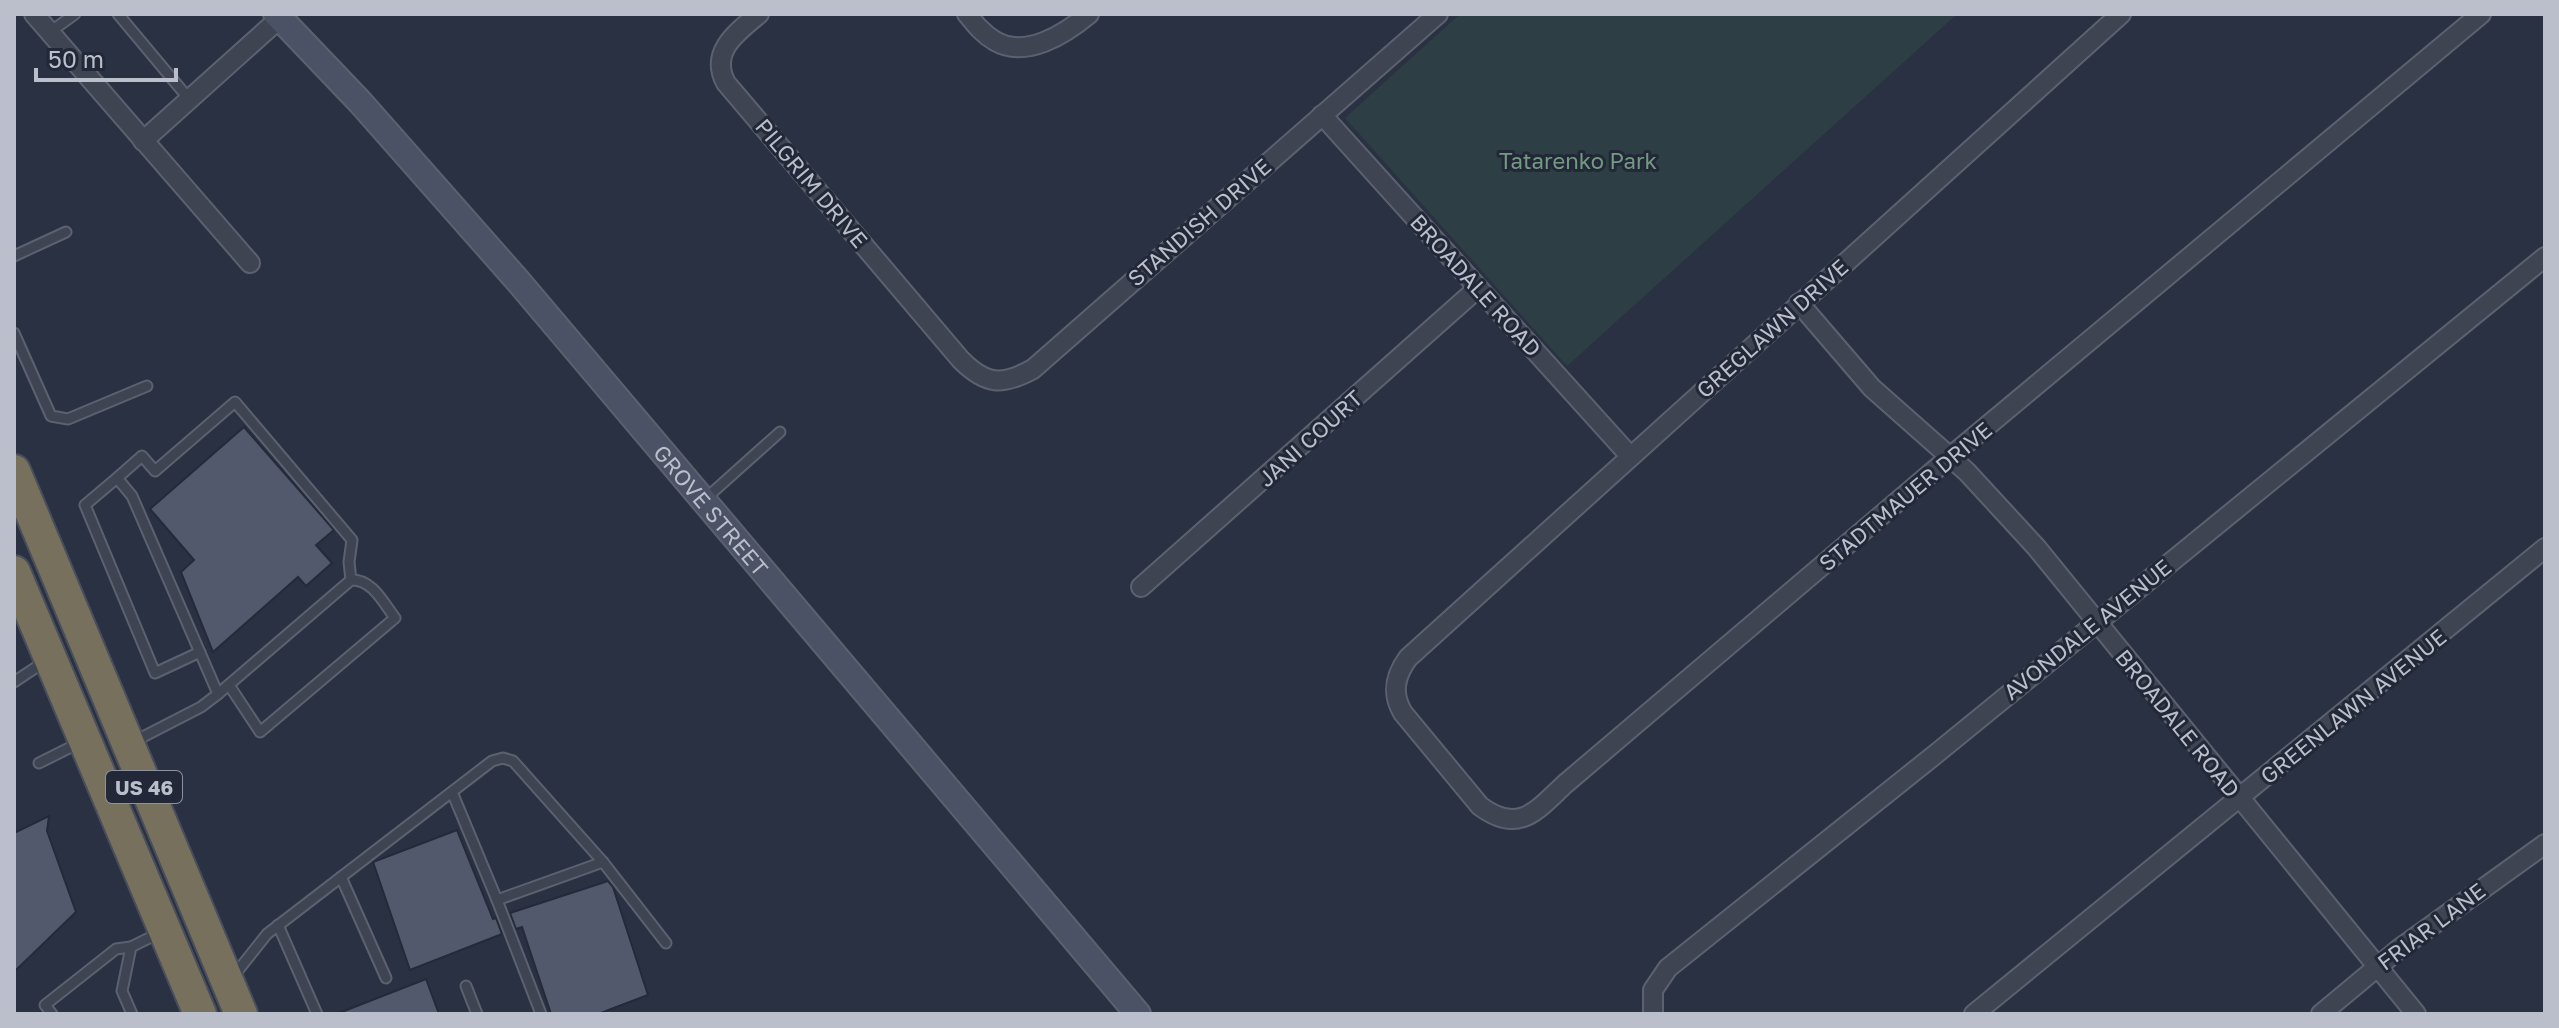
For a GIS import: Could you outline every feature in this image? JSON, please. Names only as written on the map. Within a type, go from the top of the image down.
[{"type":"highway","name":"US 46","points":[[14,471],[241,1014]]},
{"type":"highway","name":"US 46","points":[[14,572],[200,1014]]},
{"type":"street","points":[[34,14],[250,263]]},
{"type":"street","points":[[967,14],[982,32],[998,43],[1017,46],[1056,38],[1089,14]]},
{"type":"street","name":"STANDISH DRIVE","points":[[952,349],[976,375],[992,380],[1011,379],[1033,369],[1438,14]]},
{"type":"street","name":"GREGLAWN DRIVE","points":[[1425,642],[2121,14]]},
{"type":"street","name":"STADTMAUER DRIVE","points":[[1425,642],[1408,658],[1396,680],[1397,703],[1403,713],[1480,806],[1505,819],[1518,820],[1531,816],[1950,457],[2481,14]]},
{"type":"street","points":[[143,141],[278,16]]},
{"type":"street","name":"GROVE STREET","points":[[278,16],[360,102],[518,281],[1138,1014]]},
{"type":"street","name":"PILGRIM DRIVE","points":[[750,17],[722,53],[721,74],[726,83],[952,349]]},
{"type":"street","name":"BROADALE ROAD","points":[[1322,115],[1630,456]]},
{"type":"street","name":"AVONDALE AVENUE","points":[[1653,1014],[1653,990],[1668,968],[2545,257]]},
{"type":"street","name":"JANI COURT","points":[[1141,587],[1478,288]]},
{"type":"street","name":"BROADALE ROAD","points":[[1799,303],[1872,388],[1950,457],[2036,547],[2416,1014]]},
{"type":"street","name":"GREENLAWN AVENUE","points":[[1974,1014],[2545,548]]},
{"type":"street","name":"FRIAR LANE","points":[[2321,1014],[2376,967],[2468,897],[2545,844]]},
{"type":"lane","points":[[50,32],[75,14]]},
{"type":"lane","points":[[118,14],[189,99]]},
{"type":"lane","points":[[14,256],[66,232]]},
{"type":"lane","points":[[14,333],[51,416],[68,419],[147,386]]},
{"type":"lane","points":[[200,652],[155,673],[85,505],[142,456],[155,471],[235,402],[352,540],[349,562],[351,580]]},
{"type":"lane","points":[[704,500],[780,432]]},
{"type":"lane","points":[[117,478],[132,496],[218,694]]},
{"type":"lane","points":[[127,745],[201,707],[351,580],[362,579],[368,584],[395,618],[260,732],[229,685]]},
{"type":"lane","points":[[14,682],[50,658]]},
{"type":"lane","points":[[39,763],[85,740]]},
{"type":"lane","points":[[227,983],[278,925],[492,761],[503,758],[513,761],[603,862],[666,943]]},
{"type":"lane","points":[[452,792],[541,1014]]},
{"type":"lane","points":[[497,900],[603,862]]},
{"type":"lane","points":[[341,877],[386,978]]},
{"type":"lane","points":[[278,925],[317,1014]]},
{"type":"lane","points":[[52,1014],[45,1005],[116,949],[131,947],[165,930]]},
{"type":"lane","points":[[131,947],[122,991],[132,1014]]},
{"type":"lane","points":[[466,986],[477,1014]]},
{"type":"green space","name":"Tatarenko Park","points":[[1460,14],[1956,15],[1567,366],[1345,118]]},
{"type":"building","points":[[244,427],[334,530],[316,545],[332,563],[306,586],[298,577],[213,652],[181,572],[194,560],[150,509]]},
{"type":"building","points":[[49,816],[47,831],[76,912],[14,972],[14,833]]},
{"type":"building","points":[[457,830],[502,934],[410,970],[373,862]]},
{"type":"building","points":[[608,881],[613,887],[648,995],[598,1014],[551,1014],[522,927],[516,929],[510,913]]},
{"type":"building","points":[[426,979],[439,1014],[339,1014],[339,1013]]}]
